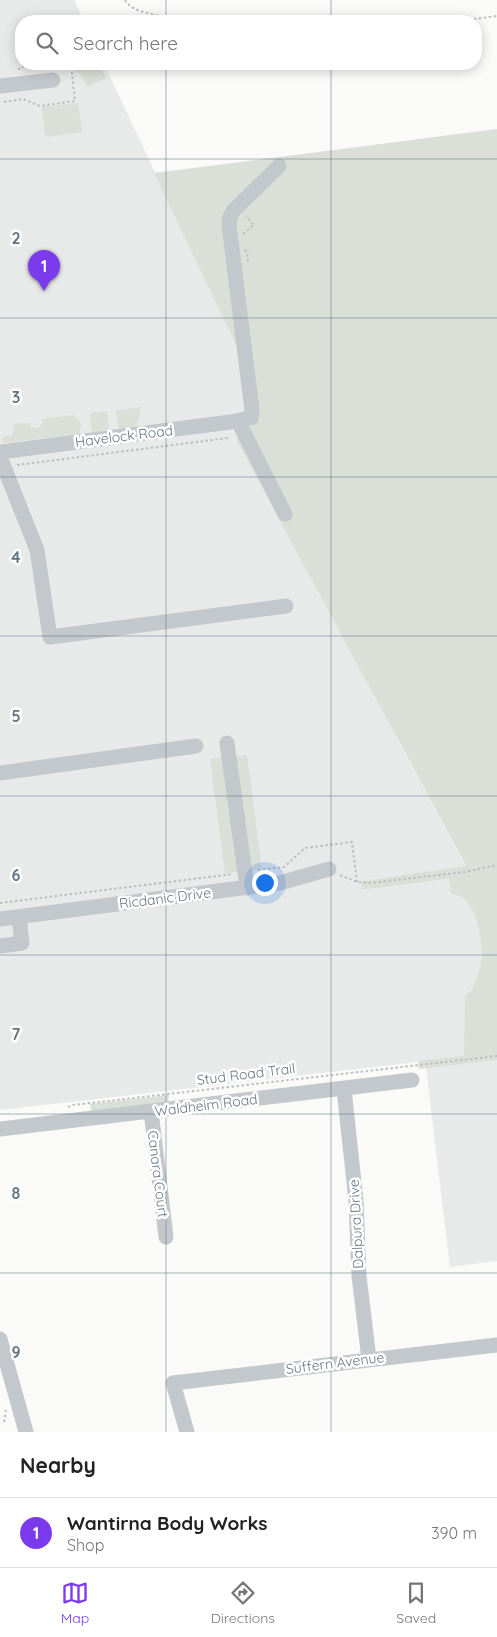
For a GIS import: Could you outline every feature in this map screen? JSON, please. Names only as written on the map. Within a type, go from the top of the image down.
[{"type":"street","points":[[0,86],[53,80]]},
{"type":"street","points":[[279,166],[234,210],[229,221],[252,410],[252,416],[243,420],[285,514]]},
{"type":"street","name":"Havelock Road","points":[[1,459],[243,420]]},
{"type":"street","points":[[1,459],[37,550],[50,637],[286,606]]},
{"type":"street","points":[[227,743],[247,888]]},
{"type":"street","points":[[0,773],[196,746]]},
{"type":"street","name":"Ricdanic Drive","points":[[0,919],[280,884],[328,869]]},
{"type":"street","points":[[0,946],[22,943],[19,917]]},
{"type":"street","name":"Waldheim Road","points":[[0,1129],[412,1080]]},
{"type":"street","name":"Dalpura Drive","points":[[344,1089],[356,1193],[359,1276],[369,1359]]},
{"type":"street","name":"Canara Court","points":[[150,1111],[166,1237]]},
{"type":"street","points":[[0,1338],[26,1432]]},
{"type":"street","name":"Suffern Avenue","points":[[188,1432],[173,1383],[497,1345]]},
{"type":"path","points":[[125,0],[135,10],[156,15]]},
{"type":"path","points":[[482,18],[497,16]]},
{"type":"path","points":[[4,102],[23,99],[40,106],[75,101],[72,70]]},
{"type":"path","points":[[247,252],[248,248]]},
{"type":"path","points":[[1,459],[228,438]]},
{"type":"path","points":[[0,903],[284,867],[305,848],[352,842],[357,882]]},
{"type":"path","points":[[328,869],[357,882],[370,883],[465,872],[497,865]]},
{"type":"path","name":"Stud Road Trail","points":[[65,1108],[73,1105],[497,1056]]},
{"type":"shaded area","points":[[0,0],[74,0],[81,15],[15,15],[15,70],[107,70],[242,357],[396,737],[466,867],[361,881],[362,890],[493,874],[497,1053],[0,1110]]},
{"type":"shaded area","points":[[74,70],[101,70],[106,78],[88,87],[81,75]]},
{"type":"shaded area","points":[[78,103],[82,132],[45,137],[42,107]]},
{"type":"shaded area","points":[[497,129],[497,1060],[419,1069],[418,1061],[464,1056],[465,995],[475,985],[482,957],[481,937],[476,917],[466,901],[459,896],[451,894],[449,879],[362,890],[361,881],[466,866],[236,439],[252,437],[242,357],[154,173]]},
{"type":"shaded area","points":[[141,407],[139,420],[135,427],[119,429],[116,411]]},
{"type":"shaded area","points":[[107,411],[109,429],[92,433],[90,413]]},
{"type":"shaded area","points":[[73,415],[81,422],[80,433],[78,434],[3,443],[2,437],[12,436],[14,424],[29,423],[31,427],[38,428],[42,424],[42,419]]},
{"type":"shaded area","points":[[247,755],[262,869],[225,873],[210,759]]},
{"type":"shaded area","points":[[497,1060],[497,1261],[450,1267],[426,1068]]},
{"type":"shaded area","points":[[169,1095],[168,1102],[91,1111],[90,1104]]},
{"type":"place","name":"Wantirna Body Works","points":[[44,291]]}]
